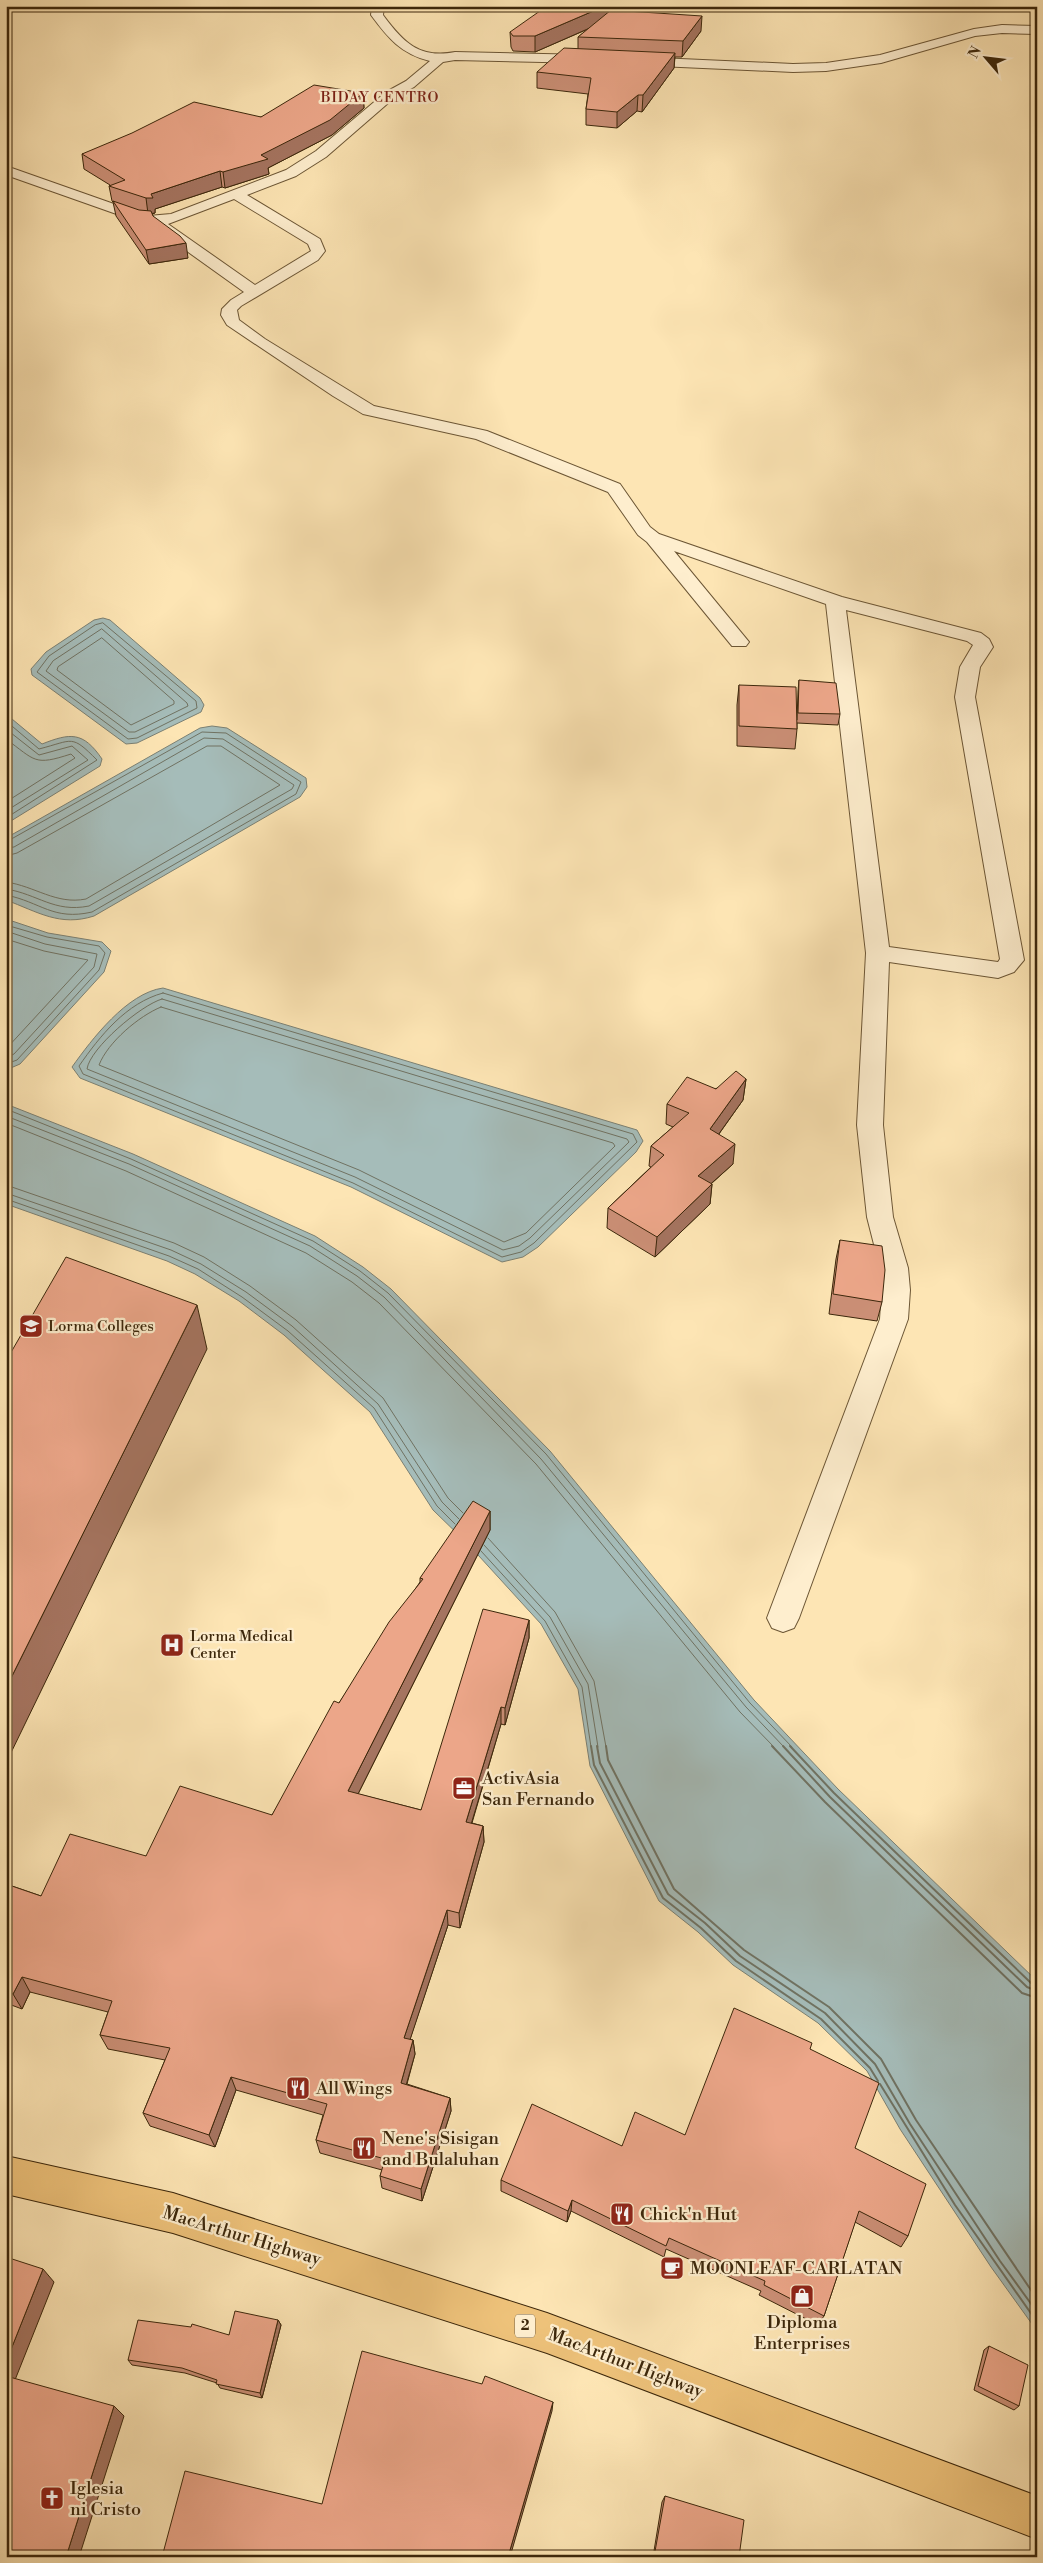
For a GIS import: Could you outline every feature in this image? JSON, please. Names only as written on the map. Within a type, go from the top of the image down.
[{"type":"main road","name":"MacArthur Highway","points":[[6,2175],[173,2213],[538,2330],[1034,2517]]},
{"type":"street","points":[[378,6],[377,15],[395,38],[410,52],[440,59],[455,56],[599,59]]},
{"type":"street","points":[[619,60],[792,68],[826,67],[881,59],[974,33],[1002,29],[1037,30]]},
{"type":"street","points":[[6,170],[147,220],[173,218],[291,173],[321,154],[390,95],[410,84],[440,59]]},
{"type":"street","points":[[236,195],[258,206],[315,242],[318,251],[314,256],[254,292],[230,309],[229,315],[232,322],[259,342],[368,410],[481,436],[614,488],[644,531],[653,538],[739,642]]},
{"type":"street","points":[[161,220],[161,226],[254,292]]},
{"type":"street","points":[[653,538],[835,601],[974,637],[983,647],[970,667],[965,697],[1012,960],[1006,967],[998,970],[878,953]]},
{"type":"street","points":[[783,1618],[894,1319],[896,1290],[894,1268],[880,1217],[870,1125],[878,953],[835,601]]},
{"type":"water","points":[[103,618],[110,620],[200,698],[204,705],[201,712],[137,743],[126,744],[32,675],[31,669],[46,652],[94,620]]},
{"type":"water","points":[[6,714],[42,744],[61,738],[75,737],[89,743],[102,759],[100,766],[6,824]]},
{"type":"water","points":[[212,726],[227,728],[306,778],[307,787],[300,797],[94,916],[70,920],[49,917],[6,900],[6,838],[200,728]]},
{"type":"water","points":[[6,919],[48,933],[102,942],[111,951],[104,972],[20,1064],[6,1070]]},
{"type":"water","points":[[163,988],[637,1130],[643,1141],[636,1152],[538,1247],[523,1257],[502,1262],[351,1187],[80,1078],[72,1067],[111,1019],[136,999]]},
{"type":"water","points":[[6,1104],[133,1154],[315,1236],[363,1267],[391,1289],[550,1451],[754,1700],[838,1789],[1037,1981],[1037,2331],[991,2267],[900,2129],[867,2071],[818,2023],[733,1965],[698,1932],[659,1901],[590,1766],[578,1689],[541,1624],[468,1544],[433,1510],[370,1412],[284,1335],[239,1301],[195,1274],[167,1261],[6,1204]]},
{"type":"building","points":[[547,6],[605,6],[535,36],[513,36],[510,32]]},
{"type":"building","points":[[611,10],[702,16],[683,41],[578,37]]},
{"type":"building","points":[[564,48],[675,53],[643,95],[638,95],[617,112],[586,109],[591,78],[537,72]]},
{"type":"building","points":[[314,85],[363,93],[330,120],[261,155],[268,159],[223,172],[220,171],[151,194],[153,198],[146,198],[109,186],[125,180],[82,154],[132,133],[194,102],[261,117]]},
{"type":"building","points":[[113,201],[139,210],[151,211],[153,216],[180,236],[186,243],[146,250]]},
{"type":"building","points":[[799,680],[836,683],[840,714],[798,713]]},
{"type":"building","points":[[739,685],[796,687],[797,729],[739,726]]},
{"type":"building","points":[[736,1071],[746,1079],[710,1129],[735,1144],[698,1176],[712,1184],[657,1237],[608,1208],[664,1155],[651,1146],[689,1113],[667,1104],[687,1077],[716,1089]]},
{"type":"building","points":[[840,1240],[882,1246],[885,1270],[882,1302],[833,1294]]},
{"type":"building","points":[[66,1257],[197,1305],[6,1688],[6,1361]]},
{"type":"building","points":[[473,1501],[490,1511],[348,1791],[421,1810],[483,1609],[529,1620],[505,1708],[501,1707],[466,1822],[483,1826],[459,1913],[447,1910],[404,2038],[413,2040],[401,2083],[450,2098],[421,2189],[380,2176],[385,2159],[316,2140],[327,2104],[231,2077],[209,2135],[143,2113],[170,2048],[100,2035],[112,2001],[22,1977],[13,1994],[6,1992],[6,1884],[41,1896],[70,1834],[146,1856],[180,1786],[272,1815],[334,1701],[339,1703],[389,1622],[423,1579],[420,1578]]},
{"type":"building","points":[[734,2008],[812,2043],[810,2049],[879,2083],[855,2148],[926,2184],[908,2236],[859,2211],[824,2316],[764,2285],[765,2281],[669,2238],[666,2246],[572,2200],[568,2211],[501,2180],[532,2104],[622,2146],[635,2112],[685,2135]]},
{"type":"building","points":[[6,2257],[43,2269],[6,2362]]},
{"type":"building","points":[[235,2311],[278,2320],[260,2393],[216,2384],[217,2380],[182,2368],[128,2360],[138,2320],[191,2327],[192,2324],[229,2335]]},
{"type":"building","points":[[989,2346],[1028,2365],[1019,2406],[978,2386]]},
{"type":"building","points":[[362,2351],[482,2384],[485,2376],[553,2402],[508,2557],[162,2557],[185,2471],[322,2504]]},
{"type":"building","name":"Iglesia ni Cristo","points":[[6,2376],[114,2406],[66,2557],[6,2557]]},
{"type":"building","points":[[665,2496],[744,2520],[739,2557],[654,2557]]},
{"type":"building","points":[[911,2552],[930,2557],[911,2557]]},
{"type":"place","name":"Lorma Colleges","points":[[31,1326]]},
{"type":"place","name":"Lorma Medical Center","points":[[172,1645]]},
{"type":"place","name":"ActivAsia San Fernando","points":[[464,1788]]},
{"type":"place","name":"All Wings","points":[[298,2088]]},
{"type":"place","name":"Nene's Sisigan and Bulaluhan","points":[[364,2148]]},
{"type":"place","name":"Chick'n Hut","points":[[622,2214]]},
{"type":"place","name":"MOONLEAF-CARLATAN","points":[[672,2268]]},
{"type":"place","name":"Diploma Enterprises","points":[[802,2296]]},
{"type":"place","name":"Iglesia ni Cristo","points":[[52,2498]]},
{"type":"district","name":"BIDAY CENTRO","points":[[380,98]]}]
